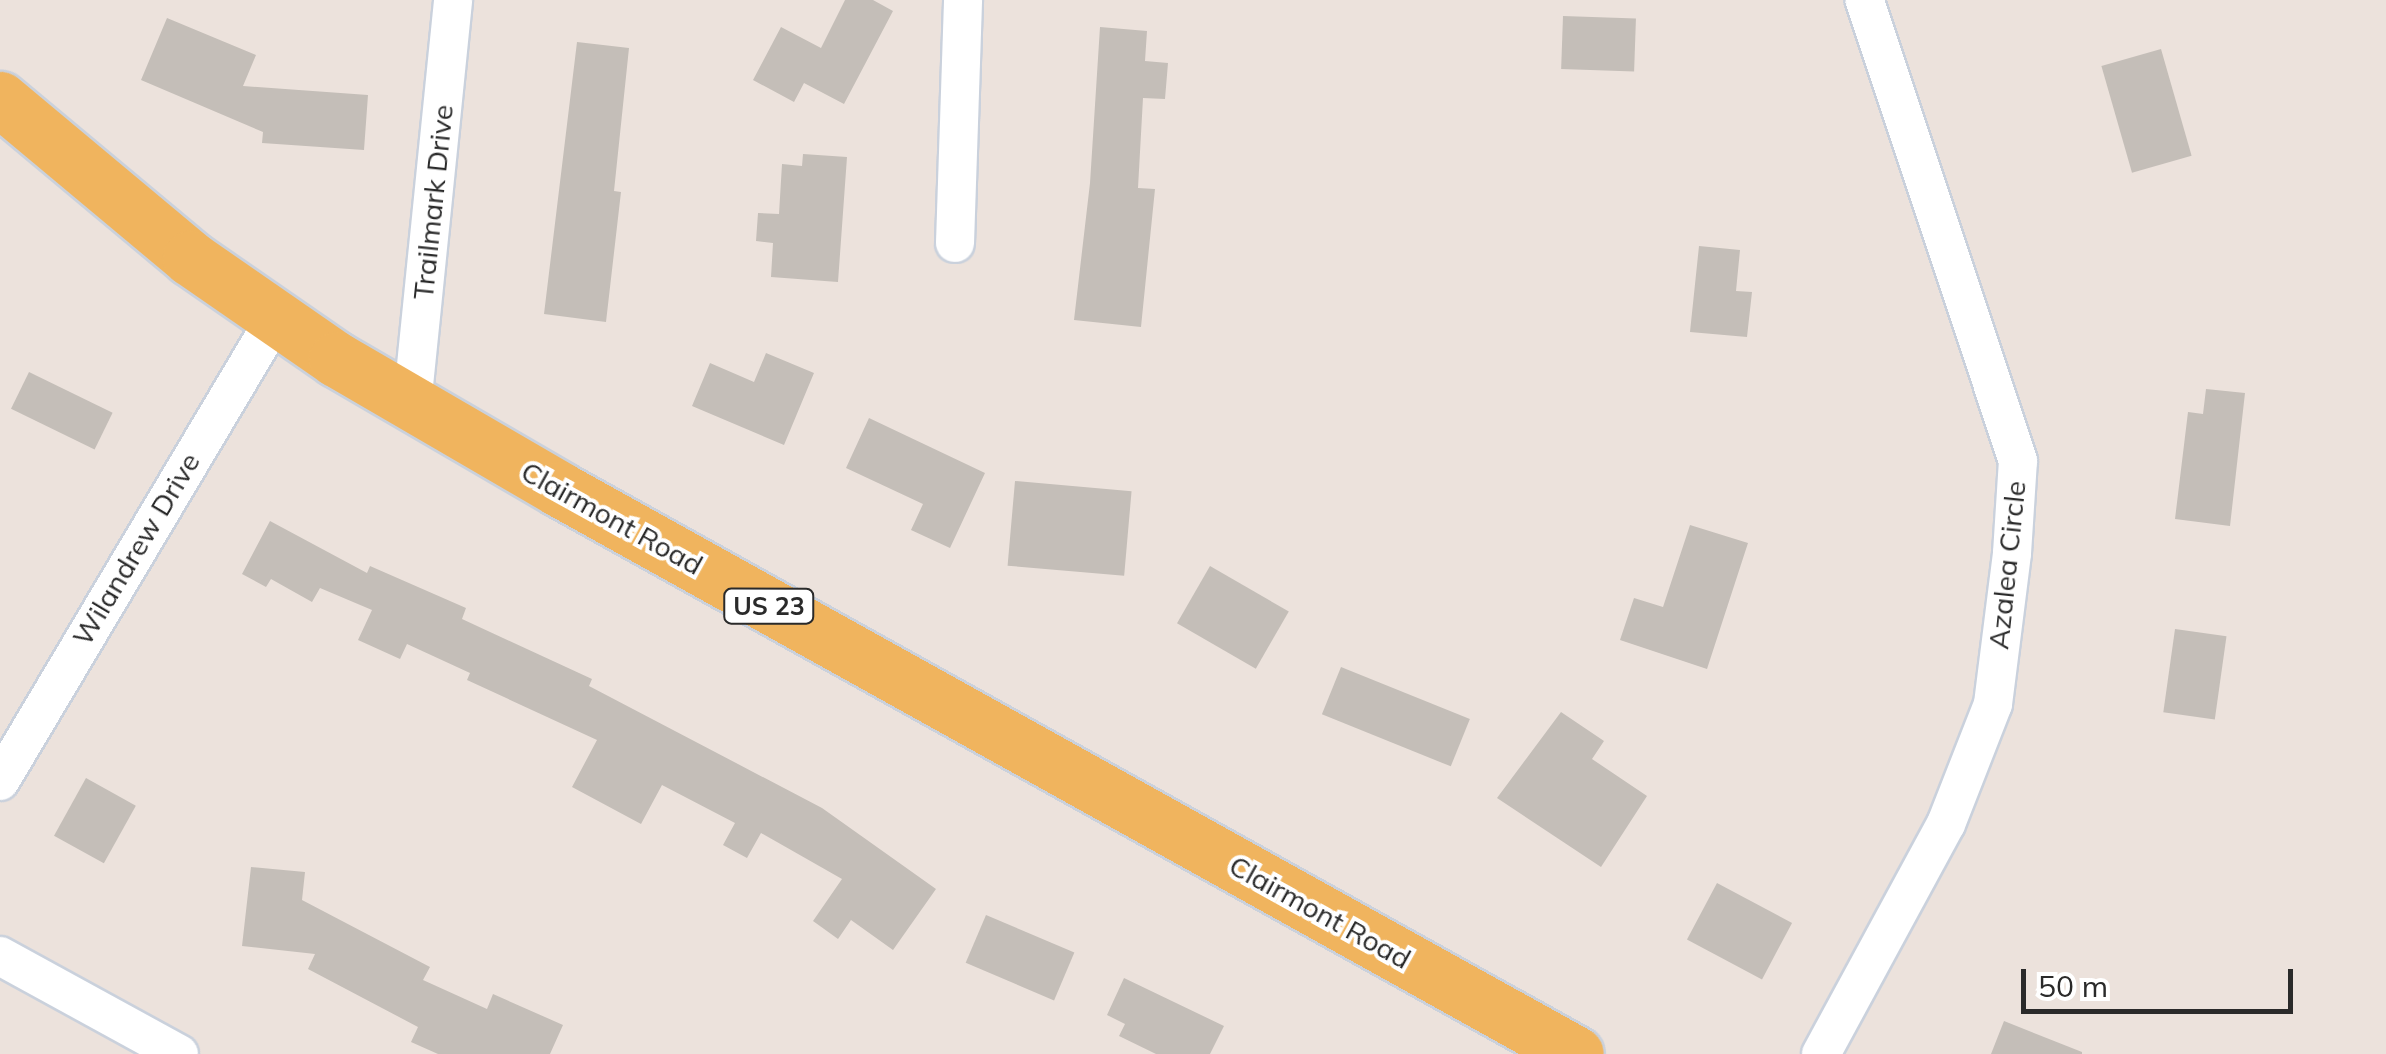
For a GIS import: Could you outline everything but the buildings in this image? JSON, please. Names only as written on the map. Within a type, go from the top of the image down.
[{"type":"main road","name":"Clairmont Road","points":[[0,99],[190,258],[274,318],[412,405],[1576,1054]]},
{"type":"street","name":"Trailmark Drive","points":[[412,405],[453,0]]},
{"type":"street","points":[[954,242],[964,0]]},
{"type":"street","name":"Azalea Circle","points":[[1821,1054],[1946,824],[1992,704],[2012,553],[2018,461],[1864,0]]},
{"type":"street","name":"Wilandrew Drive","points":[[0,781],[274,318]]},
{"type":"street","points":[[0,956],[179,1054]]}]
